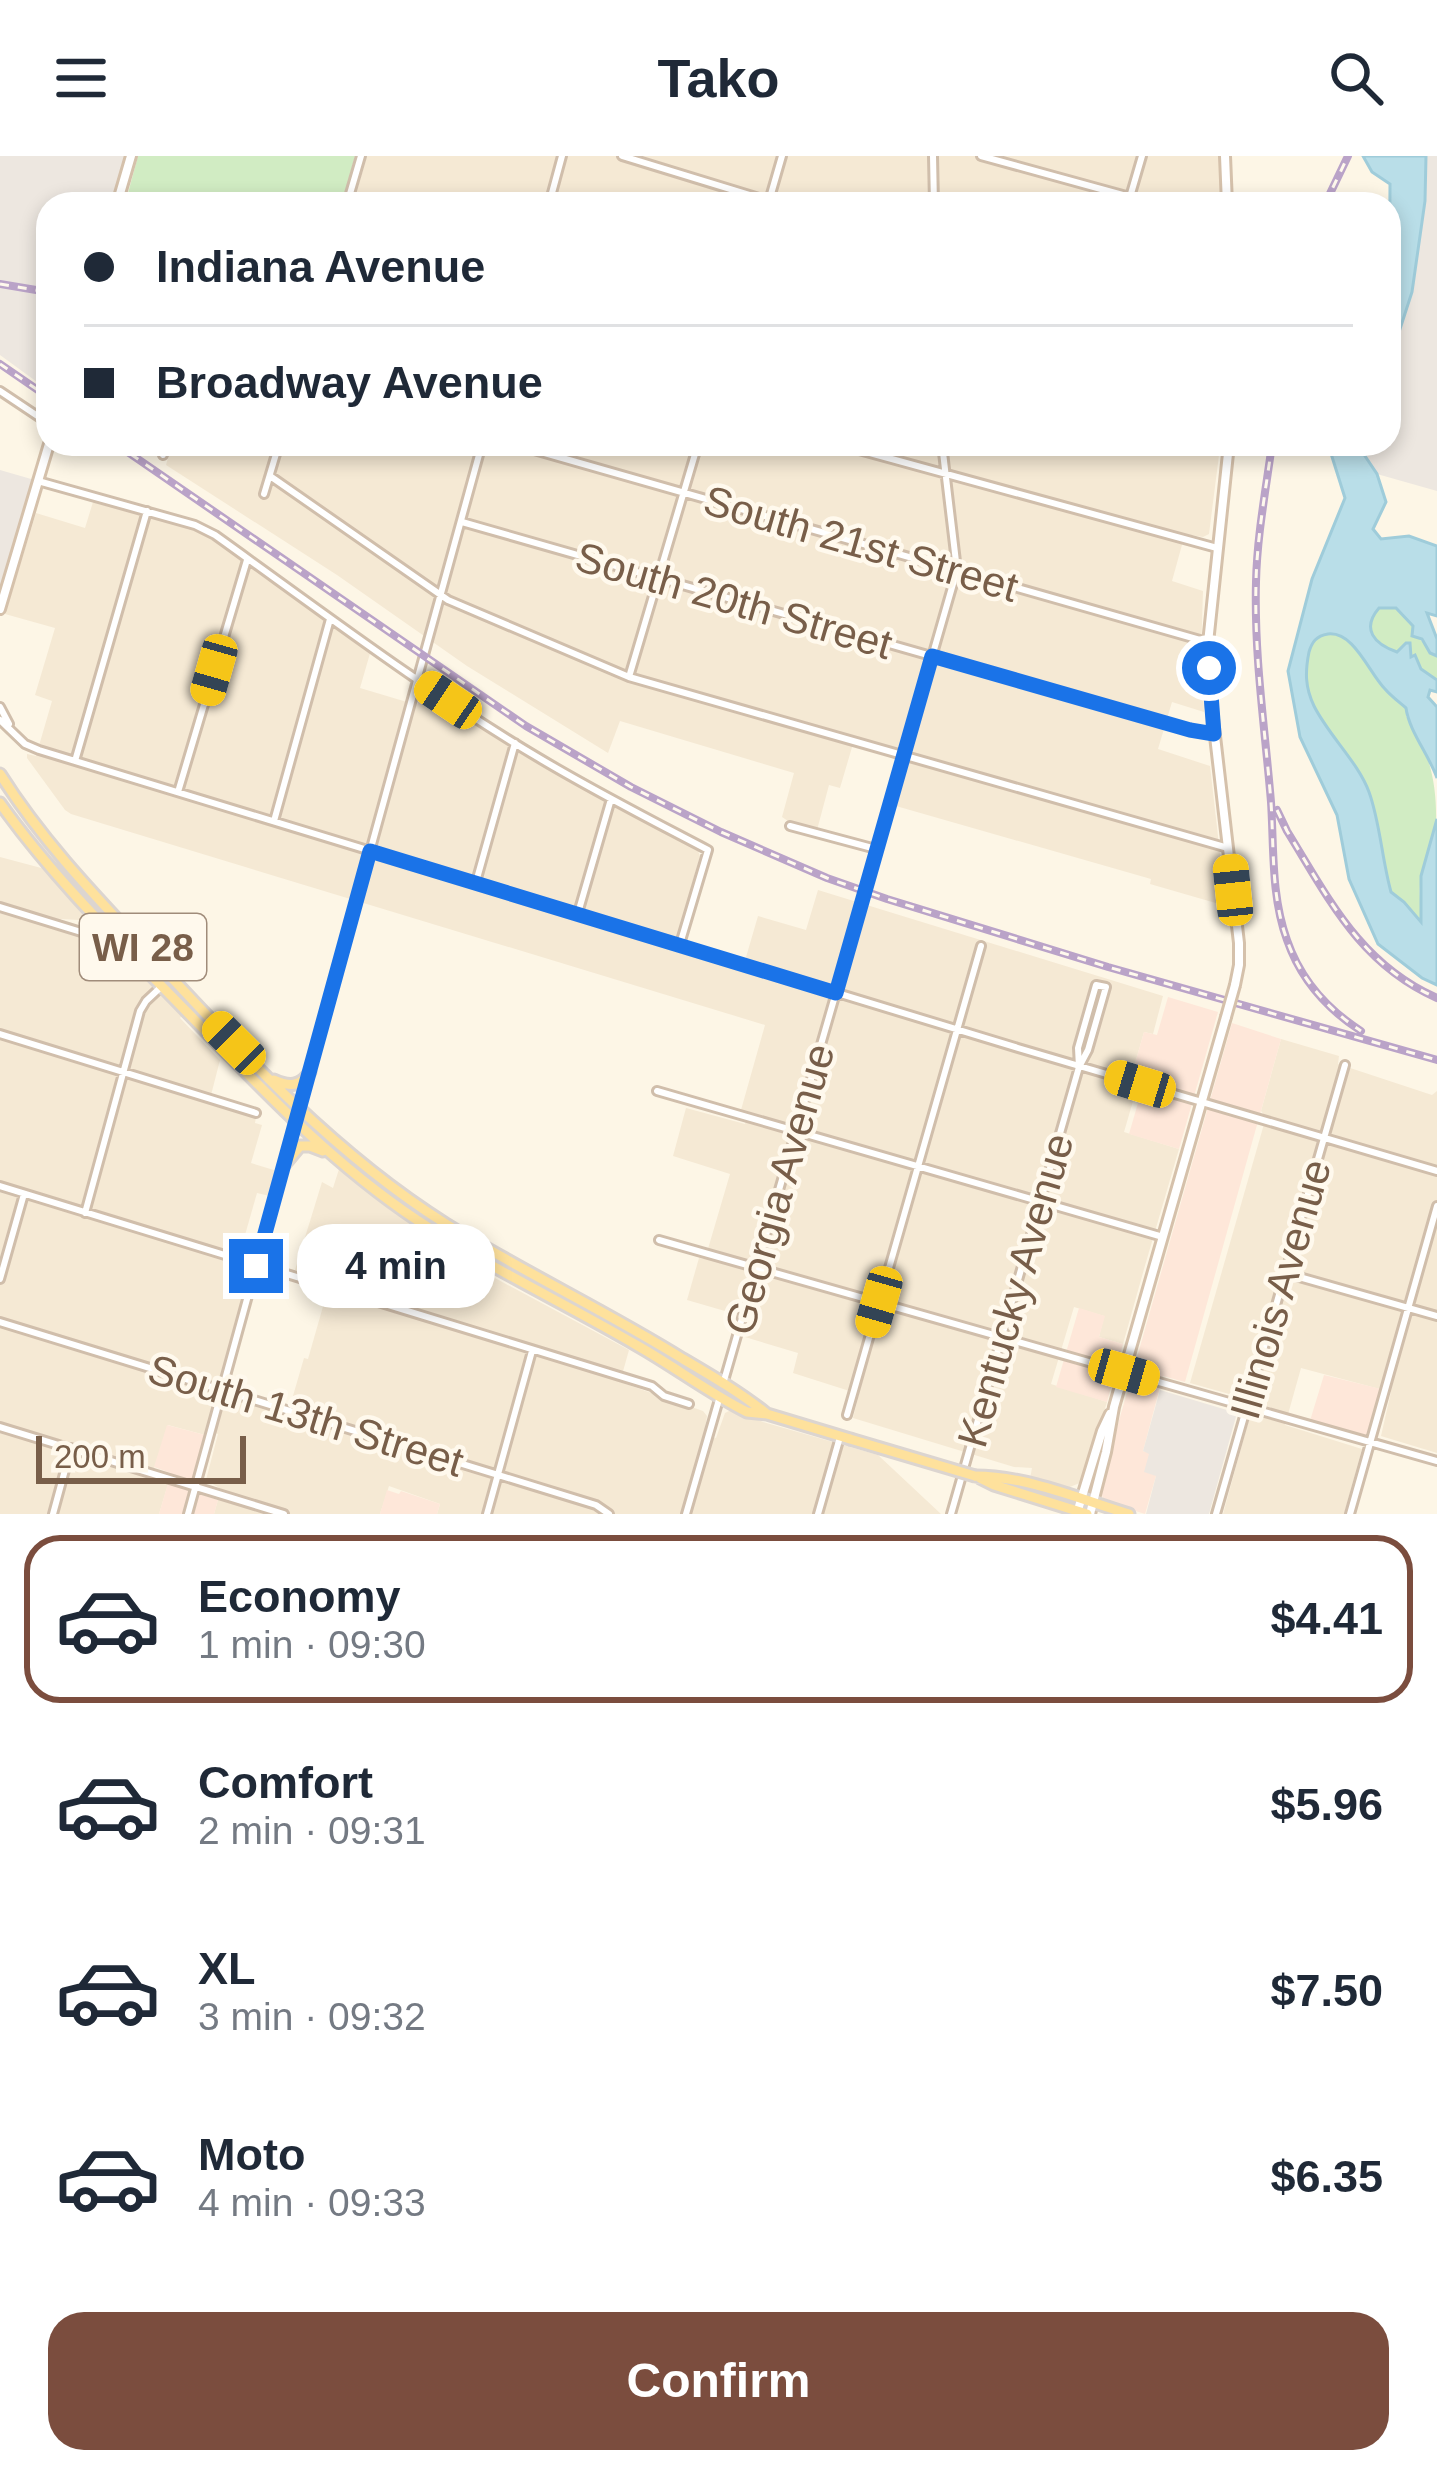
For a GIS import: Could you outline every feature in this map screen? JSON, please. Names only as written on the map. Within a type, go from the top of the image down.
[{"type":"main road","points":[[120,192],[131,156]]},
{"type":"main road","points":[[1225,156],[1226,192]]},
{"type":"main road","points":[[0,609],[46,456]]},
{"type":"main road","points":[[1084,1509],[1235,985],[1239,943],[1208,643],[1224,456]]},
{"type":"main road","name":"WI 28","points":[[0,774],[64,862],[171,977],[300,1109],[378,1177],[442,1221],[724,1383],[766,1414]]},
{"type":"main road","name":"WI 28","points":[[0,803],[120,944],[296,1123],[332,1156],[455,1245],[750,1414],[766,1414],[996,1477],[1084,1509],[1129,1514]]},
{"type":"main road","points":[[268,1077],[293,1085],[310,1072]]},
{"type":"main road","points":[[285,1164],[305,1145],[332,1156]]},
{"type":"street","points":[[350,192],[361,156]]},
{"type":"street","points":[[552,192],[562,156]]},
{"type":"street","points":[[622,156],[736,192]]},
{"type":"street","points":[[771,192],[782,156]]},
{"type":"street","points":[[933,156],[934,192]]},
{"type":"street","points":[[982,156],[1112,192]]},
{"type":"street","points":[[1019,166],[1022,156]]},
{"type":"street","points":[[1131,192],[1142,156]]},
{"type":"street","points":[[0,391],[36,415]]},
{"type":"street","points":[[264,494],[275,456]]},
{"type":"street","points":[[188,1514],[479,456]]},
{"type":"street","name":"South 21st Street","points":[[555,456],[1208,643]]},
{"type":"street","points":[[629,677],[695,456]]},
{"type":"street","points":[[878,456],[1217,548]]},
{"type":"street","name":"Georgia Avenue","points":[[686,1514],[957,570],[943,456]]},
{"type":"street","points":[[269,476],[441,596],[629,677],[1228,848]]},
{"type":"street","points":[[38,481],[201,527],[515,743],[708,850],[680,944]]},
{"type":"street","points":[[76,761],[146,511]]},
{"type":"street","name":"South 20th Street","points":[[461,522],[1214,734]]},
{"type":"street","points":[[178,792],[247,558]]},
{"type":"street","points":[[274,821],[330,619]]},
{"type":"street","points":[[0,707],[10,728]]},
{"type":"street","points":[[0,721],[25,744],[76,761],[1437,1172]]},
{"type":"street","points":[[476,882],[515,743]]},
{"type":"street","points":[[578,913],[610,799]]},
{"type":"street","points":[[790,826],[876,850]]},
{"type":"street","points":[[0,907],[120,944]]},
{"type":"street","points":[[70,927],[85,921],[88,909]]},
{"type":"street","points":[[847,1415],[981,946]]},
{"type":"street","points":[[86,1213],[141,1009],[171,977]]},
{"type":"street","name":"Kentucky Avenue","points":[[950,1514],[1106,987],[1096,985],[1078,1048],[1079,1066]]},
{"type":"street","points":[[0,1034],[256,1113]]},
{"type":"street","name":"Illinois Avenue","points":[[1216,1514],[1345,1065]]},
{"type":"street","points":[[657,1091],[1163,1237]]},
{"type":"street","points":[[0,1186],[650,1385],[664,1396],[689,1404]]},
{"type":"street","points":[[0,1279],[25,1194]]},
{"type":"street","points":[[1350,1514],[1437,1206]]},
{"type":"street","points":[[659,1240],[1437,1461]]},
{"type":"street","points":[[1284,1273],[1437,1316]]},
{"type":"street","name":"South 13th Street","points":[[0,1322],[498,1474],[596,1505],[609,1514]]},
{"type":"street","points":[[487,1514],[532,1351]]},
{"type":"street","points":[[0,1426],[284,1514]]},
{"type":"street","points":[[818,1514],[845,1438]]},
{"type":"street","points":[[53,1514],[71,1448]]},
{"type":"shaded area","points":[[0,156],[131,156],[120,192],[36,192],[36,381],[0,355]]},
{"type":"shaded area","points":[[367,156],[1220,156],[1221,192],[356,192]]},
{"type":"shaded area","points":[[1426,156],[1437,156],[1437,491],[1377,474],[1365,456],[1401,456],[1401,326],[1412,292],[1425,201]]},
{"type":"shaded area","points":[[169,456],[1219,456],[1209,534],[1185,534],[1172,581],[1203,591],[1204,712],[1172,702],[1158,749],[1210,766],[1226,906],[1150,884],[1151,879],[896,806],[911,753],[855,737],[840,788],[829,785],[817,830],[782,817],[794,773],[620,721],[608,753],[467,666],[166,465]]},
{"type":"shaded area","points":[[0,470],[38,481],[0,609]]},
{"type":"shaded area","points":[[93,502],[211,538],[371,650],[360,688],[417,705],[423,691],[430,689],[568,779],[697,848],[700,856],[673,951],[742,971],[758,916],[806,930],[818,890],[1163,996],[1153,1034],[1144,1032],[1128,1088],[1136,1091],[1124,1132],[1179,1149],[1123,1344],[1099,1337],[1104,1316],[1074,1307],[1051,1384],[1107,1402],[1082,1482],[1065,1489],[1030,1479],[1032,1468],[1014,1467],[853,1418],[859,1394],[793,1373],[798,1353],[745,1337],[749,1318],[687,1300],[699,1258],[705,1259],[730,1174],[673,1156],[686,1108],[745,1124],[749,1113],[741,1110],[765,1025],[65,810],[27,758],[27,754],[36,756],[52,701],[35,695],[55,628],[5,614],[36,513],[85,528]]},
{"type":"shaded area","points":[[0,857],[45,869],[84,910],[79,920],[61,919],[59,928],[120,947],[220,1060],[209,1103],[256,1117],[255,1123],[262,1125],[251,1163],[277,1171],[270,1196],[257,1193],[237,1263],[247,1267],[249,1274],[217,1392],[288,1413],[330,1282],[295,1270],[322,1182],[333,1188],[340,1166],[432,1234],[431,1240],[629,1350],[620,1382],[703,1411],[707,1416],[704,1435],[716,1438],[725,1413],[733,1409],[878,1455],[941,1514],[437,1514],[440,1504],[389,1486],[380,1514],[214,1514],[221,1489],[206,1480],[218,1434],[168,1425],[151,1478],[168,1484],[159,1514],[0,1514]]},
{"type":"shaded area","points":[[1168,997],[1218,1012],[1179,1149],[1129,1134],[1145,1079],[1132,1074],[1144,1032],[1157,1035]]},
{"type":"shaded area","points":[[1232,1023],[1281,1039],[1185,1382],[1163,1376],[1143,1451],[1149,1453],[1156,1476],[1145,1514],[1105,1501],[1099,1491]]},
{"type":"shaded area","points":[[1281,1039],[1339,1056],[1338,1064],[1432,1095],[1437,1091],[1437,1453],[1381,1436],[1391,1392],[1301,1368],[1285,1425],[1362,1449],[1344,1514],[1223,1514],[1254,1401],[1190,1383],[1266,1117],[1261,1111]]},
{"type":"shaded area","points":[[1079,1308],[1105,1316],[1099,1337],[1123,1344],[1107,1402],[1056,1387]]},
{"type":"shaded area","points":[[1324,1375],[1385,1390],[1370,1442],[1309,1424]]},
{"type":"shaded area","points":[[1160,1390],[1237,1413],[1209,1514],[1146,1514],[1156,1476],[1144,1472],[1149,1454],[1143,1451]]},
{"type":"shaded area","points":[[167,1425],[205,1435],[190,1491],[218,1500],[214,1514],[159,1514],[171,1473],[154,1467]]},
{"type":"shaded area","points":[[387,1490],[440,1504],[437,1514],[380,1514]]},
{"type":"green space","points":[[138,156],[355,156],[345,192],[128,192]]},
{"type":"green space","points":[[1379,607],[1396,608],[1413,627],[1411,635],[1437,656],[1437,680],[1421,669],[1403,645],[1397,652],[1373,634],[1374,615]]},
{"type":"green space","points":[[1327,634],[1350,641],[1386,690],[1406,708],[1426,753],[1436,822],[1420,883],[1423,924],[1391,892],[1369,792],[1311,699],[1307,681],[1310,651]]},
{"type":"water","points":[[1363,156],[1426,156],[1425,201],[1412,292],[1401,326],[1401,192],[1390,192],[1390,184],[1372,172]]},
{"type":"water","points":[[1332,456],[1365,456],[1386,502],[1373,529],[1381,539],[1409,536],[1437,546],[1437,616],[1427,613],[1437,639],[1437,656],[1422,639],[1412,636],[1413,626],[1396,608],[1379,608],[1371,629],[1376,640],[1397,652],[1410,643],[1411,657],[1415,655],[1421,669],[1437,680],[1437,692],[1430,690],[1428,697],[1437,707],[1437,778],[1406,708],[1346,639],[1328,634],[1313,642],[1306,673],[1314,706],[1369,792],[1391,892],[1421,922],[1421,876],[1437,819],[1437,985],[1378,944],[1349,879],[1337,815],[1300,737],[1288,671],[1312,579],[1345,498]]},
{"type":"railway","points":[[1331,192],[1348,156]]},
{"type":"railway","points":[[0,284],[36,290]]},
{"type":"railway","points":[[0,364],[36,389]]},
{"type":"railway","points":[[133,456],[526,726],[721,832],[887,899],[1437,1060]]},
{"type":"railway","points":[[1270,456],[1258,547],[1256,610],[1278,906],[1287,940],[1307,980],[1326,1003],[1361,1031]]},
{"type":"railway","points":[[1277,810],[1349,927],[1387,967],[1437,998]]},
{"type":"route","points":[[256,1266],[370,851],[836,993],[932,656],[1214,734],[1209,668]]}]
